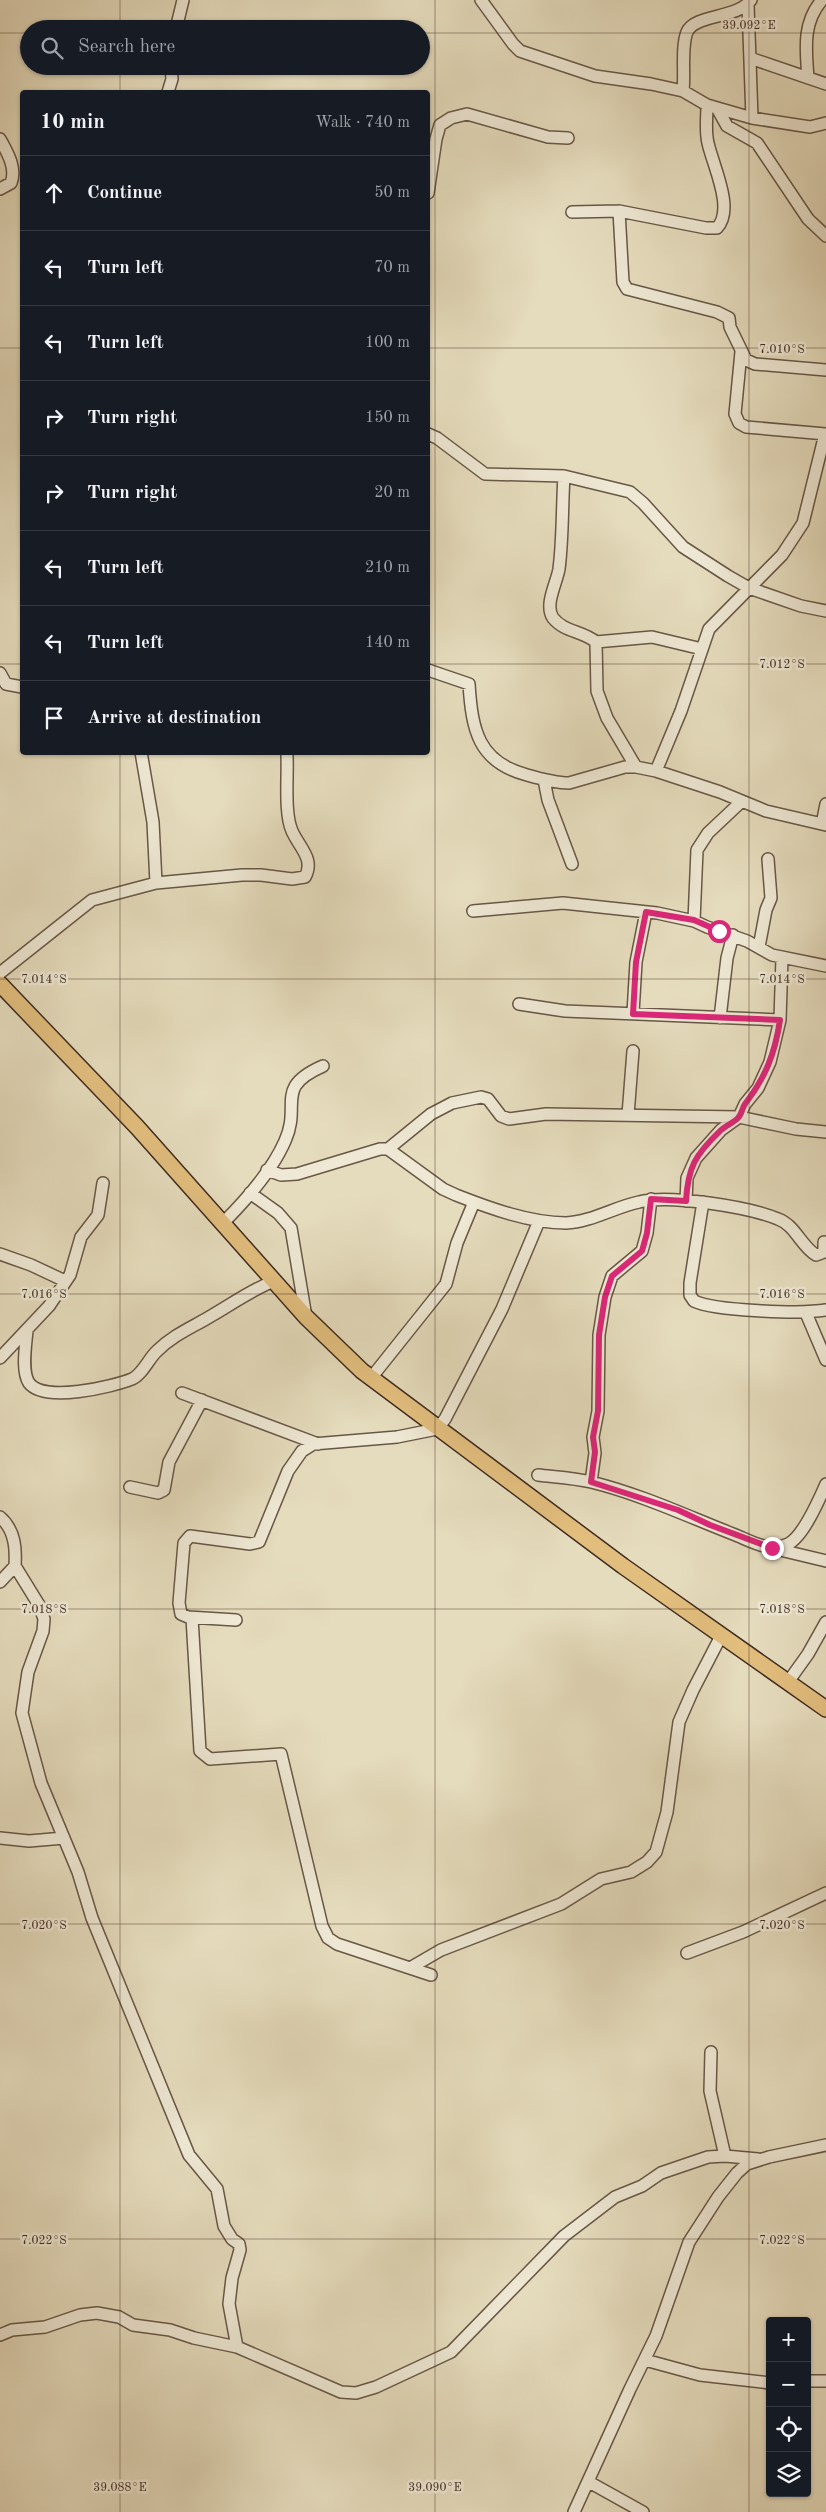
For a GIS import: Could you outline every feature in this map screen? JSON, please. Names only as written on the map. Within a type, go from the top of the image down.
[{"type":"main road","points":[[0,984],[137,1127],[306,1317],[371,1378],[721,1636],[826,1710]]},
{"type":"street","points":[[178,20],[182,0]]},
{"type":"street","points":[[481,0],[512,44],[520,51],[595,76],[651,84],[683,91],[712,106],[752,118],[810,127],[826,123]]},
{"type":"street","points":[[808,78],[806,52],[808,24],[813,12],[822,0]]},
{"type":"street","points":[[683,91],[685,72],[684,45],[692,24],[735,11],[749,2]]},
{"type":"street","points":[[749,2],[752,118]]},
{"type":"street","points":[[750,58],[826,84]]},
{"type":"street","points":[[169,90],[172,75]]},
{"type":"street","points":[[572,212],[619,211],[706,228],[717,228],[722,223],[723,198],[708,141],[712,106]]},
{"type":"street","points":[[712,106],[727,126],[757,143],[808,219],[826,236]]},
{"type":"street","points":[[430,180],[440,125],[451,118],[467,114],[548,137],[568,138]]},
{"type":"street","points":[[0,139],[9,155],[13,174],[11,183],[0,188]]},
{"type":"street","points":[[619,211],[623,282],[627,289],[717,312],[729,318],[730,327],[746,360],[756,364],[826,370]]},
{"type":"street","points":[[656,771],[709,628],[782,555],[803,523],[825,434],[746,427],[739,422],[734,414],[742,352]]},
{"type":"street","points":[[430,435],[437,438],[485,474],[564,476],[630,492],[643,503],[683,547],[748,588],[802,606],[826,611]]},
{"type":"street","points":[[564,476],[559,570],[551,604],[551,614],[561,626],[590,637],[596,642],[652,637],[702,650]]},
{"type":"street","points":[[596,642],[597,691],[606,718],[636,767]]},
{"type":"street","points":[[430,671],[469,684],[475,730],[485,750],[497,763],[513,771],[544,780],[569,783],[625,767],[636,767],[656,771],[742,801],[766,812],[824,824],[826,804]]},
{"type":"street","points":[[0,673],[6,684],[20,687]]},
{"type":"street","points":[[142,755],[153,822],[156,884]]},
{"type":"street","points":[[0,973],[92,900],[156,884],[242,875],[261,875],[292,879],[305,876],[309,869],[309,861],[290,823],[287,756]]},
{"type":"street","points":[[544,780],[548,800],[572,864]]},
{"type":"street","points":[[694,920],[697,850],[708,833],[742,801]]},
{"type":"street","points":[[759,947],[766,910],[771,898],[768,859]]},
{"type":"street","points":[[473,911],[563,903],[646,912],[694,920],[707,927],[733,935],[782,958],[826,966]]},
{"type":"street","points":[[633,1014],[636,962],[646,912]]},
{"type":"street","points":[[720,1018],[727,958],[733,935]]},
{"type":"street","points":[[686,1201],[688,1178],[696,1158],[721,1130],[739,1117],[745,1104],[758,1088],[770,1062],[780,1020],[782,958]]},
{"type":"street","points":[[518,1004],[564,1011],[780,1020]]},
{"type":"street","points":[[628,1116],[633,1051]]},
{"type":"street","points":[[224,1223],[267,1170],[286,1139],[293,1087],[307,1072],[322,1066]]},
{"type":"street","points":[[388,1149],[431,1114],[452,1103],[473,1098],[488,1099],[501,1116],[509,1119],[546,1114],[739,1117],[796,1129],[826,1132]]},
{"type":"street","points":[[267,1170],[288,1175],[297,1174],[380,1149],[388,1149],[443,1189],[474,1202],[539,1220],[567,1223],[583,1220],[621,1206],[651,1199],[703,1202],[777,1218],[790,1228],[816,1255],[824,1252],[824,1242]]},
{"type":"street","points":[[0,1358],[49,1306],[65,1281],[75,1261],[81,1237],[98,1215],[103,1183]]},
{"type":"street","points":[[250,1192],[278,1213],[291,1228],[306,1317]]},
{"type":"street","points":[[591,1482],[595,1452],[593,1437],[598,1411],[599,1335],[605,1297],[612,1276],[642,1251],[647,1233],[651,1199]]},
{"type":"street","points":[[371,1378],[446,1284],[457,1243],[474,1202]]},
{"type":"street","points":[[703,1202],[690,1283],[690,1295],[694,1301],[705,1305],[806,1313],[826,1310]]},
{"type":"street","points":[[236,1620],[192,1618],[181,1614],[179,1603],[184,1543],[187,1538],[190,1536],[250,1544],[259,1542],[288,1471],[296,1457],[302,1451],[318,1444],[396,1437],[438,1429],[446,1419],[502,1309],[539,1220]]},
{"type":"street","points":[[0,1254],[65,1281]]},
{"type":"street","points":[[26,1330],[26,1376],[30,1383],[46,1392],[77,1392],[134,1378],[157,1350],[184,1330],[252,1290],[274,1281]]},
{"type":"street","points":[[806,1313],[826,1360]]},
{"type":"street","points":[[182,1393],[318,1444]]},
{"type":"street","points":[[130,1487],[158,1492],[164,1490],[169,1462],[202,1400]]},
{"type":"street","points":[[538,1475],[591,1482],[678,1510],[710,1525],[772,1548],[826,1561]]},
{"type":"street","points":[[772,1548],[788,1544],[796,1539],[819,1502],[826,1484]]},
{"type":"street","points":[[0,1517],[10,1530],[16,1548],[15,1566],[39,1605],[44,1619],[43,1631],[28,1672],[23,1697],[22,1713],[26,1734],[40,1783],[78,1872],[92,1918],[189,2154],[217,2189],[224,2226],[229,2236],[239,2244],[240,2250],[232,2278],[230,2304],[237,2347]]},
{"type":"street","points":[[0,1582],[15,1566]]},
{"type":"street","points":[[192,1618],[200,1752],[210,1759],[281,1754],[325,1933],[337,1944],[431,1975]]},
{"type":"street","points":[[788,1682],[808,1654],[826,1622]]},
{"type":"street","points":[[410,1968],[441,1950],[561,1904],[601,1879],[631,1872],[647,1862],[656,1852],[667,1812],[680,1722],[693,1690],[721,1636]]},
{"type":"street","points":[[0,1838],[29,1841],[64,1838]]},
{"type":"street","points":[[687,1952],[743,1932],[826,1893]]},
{"type":"street","points":[[711,2052],[710,2090],[725,2156]]},
{"type":"street","points":[[0,2335],[12,2330],[45,2327],[80,2315],[97,2313],[119,2318],[133,2325],[170,2330],[194,2338],[237,2347],[341,2392],[356,2393],[376,2387],[451,2352],[564,2236],[615,2197],[680,2166],[708,2157],[725,2156],[758,2159],[826,2145]]},
{"type":"street","points":[[574,2512],[645,2360],[680,2274],[689,2242],[718,2197],[737,2173],[758,2159]]},
{"type":"street","points":[[645,2360],[700,2375],[766,2383]]},
{"type":"street","points":[[811,2381],[826,2381]]},
{"type":"street","points":[[589,2482],[643,2512]]},
{"type":"route","points":[[719,931],[694,920],[646,912],[636,962],[633,1014],[780,1020],[778,1033],[770,1062],[751,1099],[745,1104],[739,1117],[721,1130],[696,1158],[691,1167],[686,1201],[651,1199],[647,1233],[642,1251],[612,1276],[605,1297],[599,1335],[598,1411],[593,1437],[595,1452],[591,1482],[678,1510],[710,1525],[772,1548]]}]
